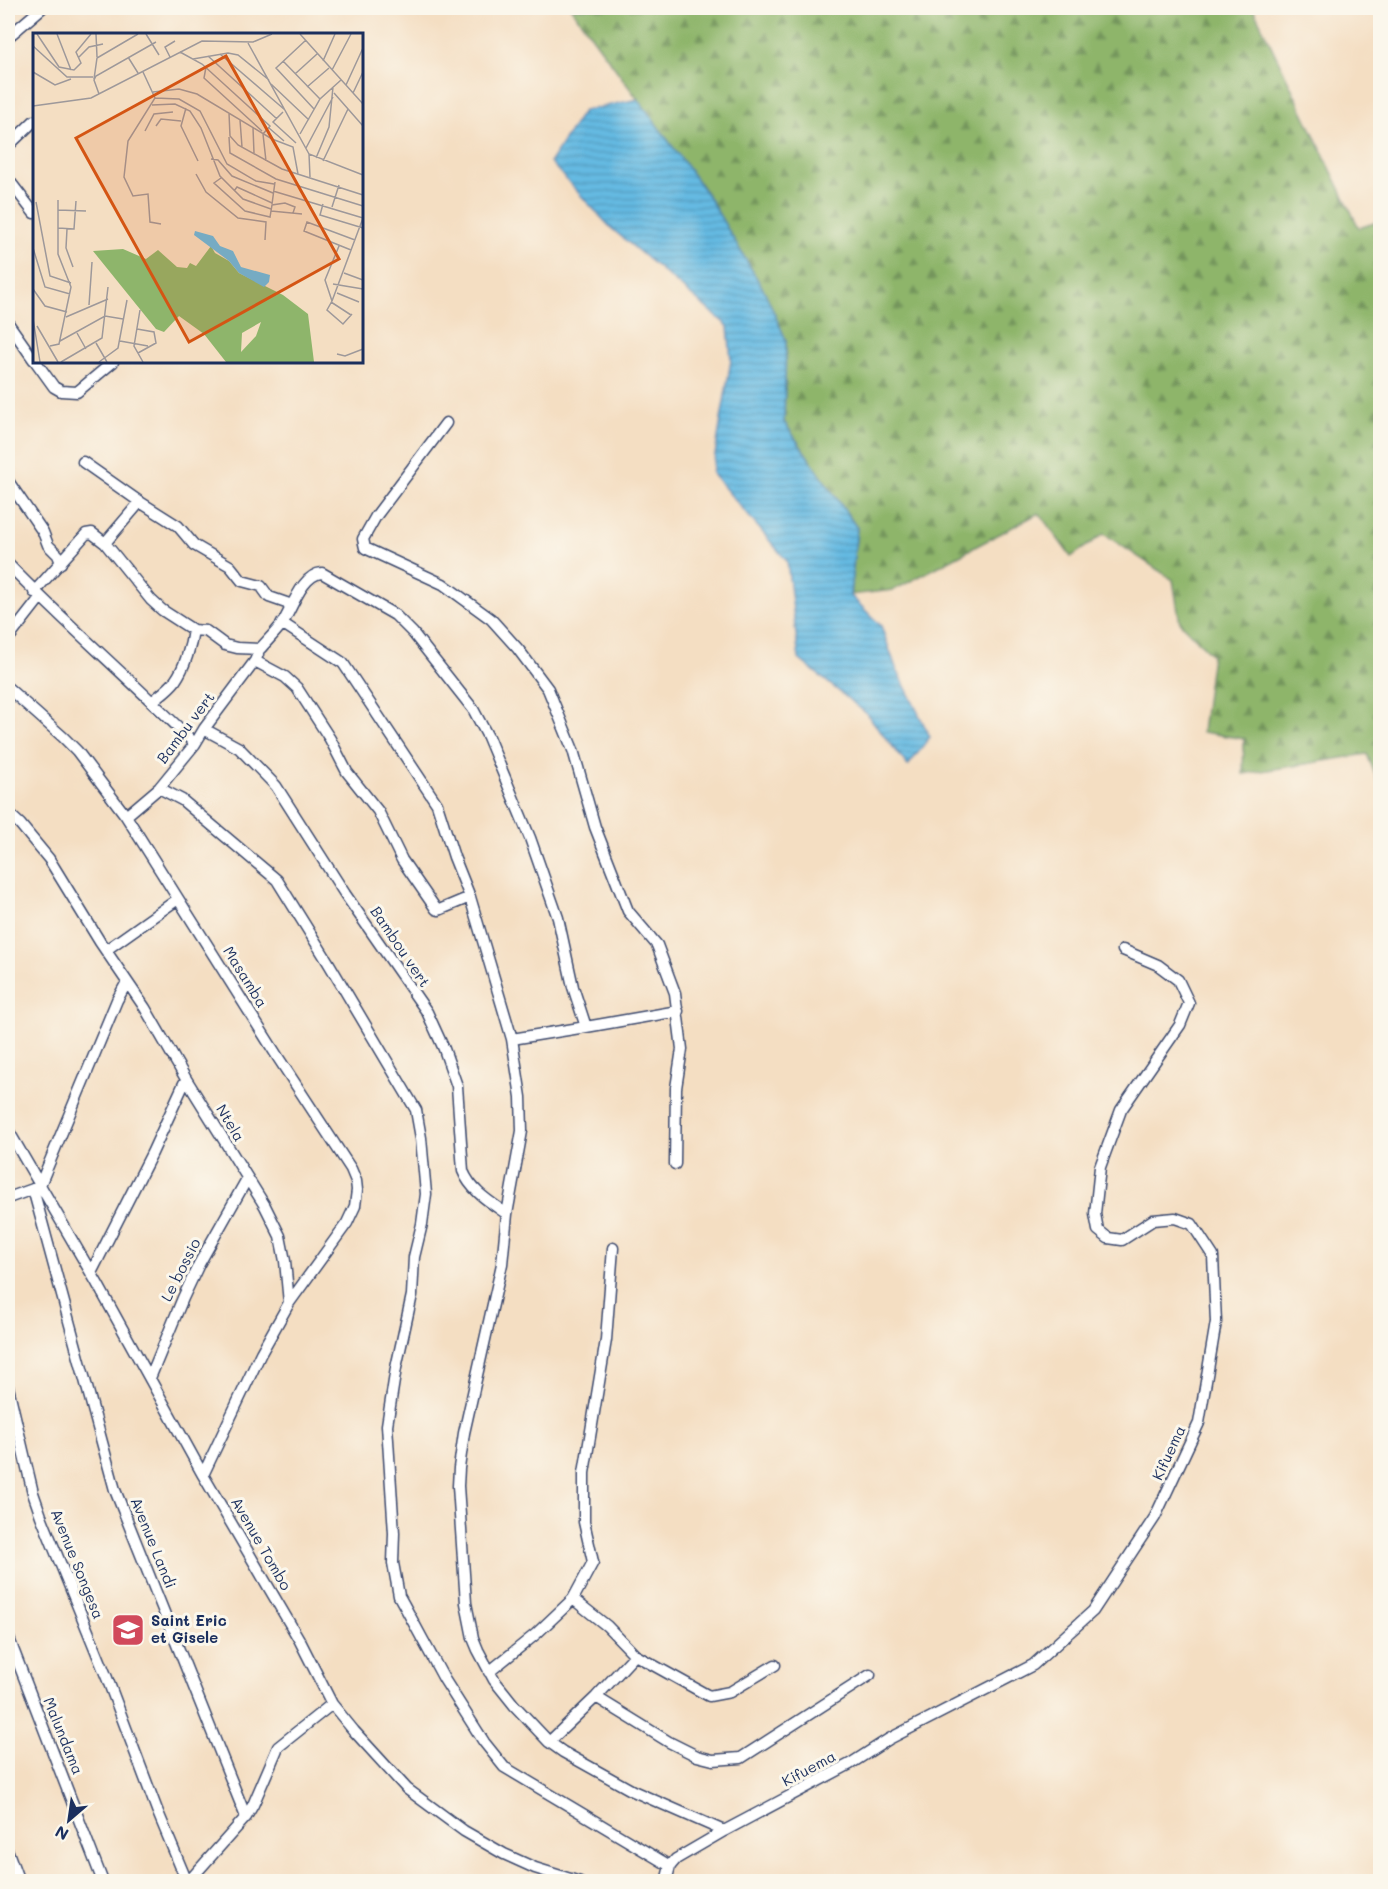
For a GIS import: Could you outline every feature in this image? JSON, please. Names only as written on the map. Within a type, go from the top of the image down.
[{"type":"street","points":[[8,37],[42,8]]},
{"type":"street","points":[[8,146],[33,122]]},
{"type":"street","points":[[8,179],[33,212]]},
{"type":"street","points":[[8,323],[33,358]]},
{"type":"street","points":[[36,363],[54,387],[61,392],[77,392],[112,363]]},
{"type":"street","points":[[446,423],[376,516],[363,539],[365,548],[443,584],[491,619],[518,649],[548,689],[573,750],[595,827],[628,911],[657,945],[675,993],[682,1049],[676,1088],[675,1164]]},
{"type":"street","points":[[83,462],[178,526],[194,545],[230,566],[242,581],[261,586],[269,597],[292,605]]},
{"type":"street","points":[[8,481],[43,532],[48,545],[58,555],[61,563]]},
{"type":"street","points":[[105,543],[140,502]]},
{"type":"street","points":[[8,639],[61,563],[89,532],[105,543],[151,600],[162,610],[193,630],[206,631],[225,645],[260,649]]},
{"type":"street","points":[[8,564],[37,595],[153,701],[195,744]]},
{"type":"street","name":"Bambu vert","points":[[126,816],[159,788],[195,744],[255,661],[260,649],[282,623],[308,580],[315,574],[322,573],[395,615],[413,633],[473,709],[488,737],[530,838],[558,918],[573,987],[586,1028]]},
{"type":"street","points":[[282,623],[343,663],[437,804],[470,897],[512,1039],[522,1113],[522,1131],[507,1214],[502,1264],[464,1433],[459,1468],[458,1486],[466,1603],[472,1638],[489,1672],[514,1705],[549,1742],[633,1791],[724,1831]]},
{"type":"street","points":[[153,701],[169,688],[182,669],[193,630]]},
{"type":"street","points":[[255,661],[285,677],[297,688],[330,739],[347,772],[378,811],[402,860],[436,909],[439,910],[470,897]]},
{"type":"street","name":"Masamba","points":[[8,688],[77,751],[126,816],[351,1169],[357,1190],[355,1206],[346,1223],[289,1303]]},
{"type":"street","name":"Bambou vert","points":[[204,729],[239,748],[276,786],[345,894],[427,1012],[444,1049],[457,1086],[463,1171],[467,1181],[474,1189],[507,1214]]},
{"type":"street","points":[[159,788],[182,800],[277,880],[416,1110],[426,1194],[414,1257],[412,1295],[396,1368],[387,1425],[394,1533],[393,1563],[399,1596],[444,1679],[484,1742],[504,1767],[670,1866],[666,1881]]},
{"type":"street","name":"Ntela","points":[[8,813],[49,859],[106,950],[146,1008],[186,1079],[265,1206],[280,1236],[289,1303]]},
{"type":"street","points":[[106,950],[178,899]]},
{"type":"street","name":"Kifuema","points":[[670,1866],[676,1859],[724,1831],[850,1764],[889,1739],[1033,1665],[1093,1611],[1155,1517],[1199,1423],[1216,1322],[1213,1256],[1192,1224],[1175,1218],[1153,1220],[1122,1240],[1108,1238],[1098,1230],[1095,1214],[1100,1167],[1121,1110],[1180,1025],[1189,1003],[1178,980],[1158,965],[1123,950]]},
{"type":"street","points":[[8,1198],[37,1187],[117,1000],[127,982]]},
{"type":"street","points":[[512,1039],[678,1011]]},
{"type":"street","points":[[91,1273],[152,1153],[186,1079]]},
{"type":"street","name":"Avenue Tombo","points":[[8,1130],[37,1187],[91,1273],[203,1475],[300,1641],[332,1704],[407,1789],[464,1831],[504,1854],[535,1868],[580,1881]]},
{"type":"street","name":"Le bossio","points":[[150,1378],[199,1264],[247,1179]]},
{"type":"street","name":"Avenue Landi","points":[[37,1187],[115,1490],[246,1817]]},
{"type":"street","points":[[489,1672],[536,1634],[573,1599],[593,1562],[584,1522],[584,1473],[606,1340],[612,1248]]},
{"type":"street","points":[[203,1475],[261,1353],[289,1303]]},
{"type":"street","name":"Avenue Songesa","points":[[8,1388],[41,1516],[187,1881]]},
{"type":"street","points":[[573,1599],[608,1626],[634,1655],[709,1696],[730,1692],[775,1665]]},
{"type":"street","name":"Malundama","points":[[8,1636],[103,1881]]},
{"type":"street","points":[[549,1742],[596,1697],[634,1655]]},
{"type":"street","points":[[596,1697],[669,1742],[697,1756],[713,1760],[741,1758],[870,1675]]},
{"type":"street","points":[[187,1881],[246,1817],[278,1747],[332,1704]]},
{"type":"street","points":[[8,1852],[19,1881]]},
{"type":"green space","points":[[571,8],[1253,8],[1359,228],[1380,221],[1380,787],[1367,754],[1243,774],[1244,739],[1202,732],[1212,655],[1180,623],[1173,580],[1104,534],[1071,557],[1039,513],[894,590],[850,595],[857,528],[784,422],[786,340],[707,194]]},
{"type":"water","points":[[638,99],[707,194],[765,292],[786,340],[784,422],[857,528],[850,595],[881,626],[896,668],[930,737],[908,766],[867,714],[799,659],[787,561],[712,473],[731,360],[728,326],[611,228],[550,162],[583,111]]},
{"type":"place","name":"Saint Eric et Gisele","points":[[128,1630]]}]
